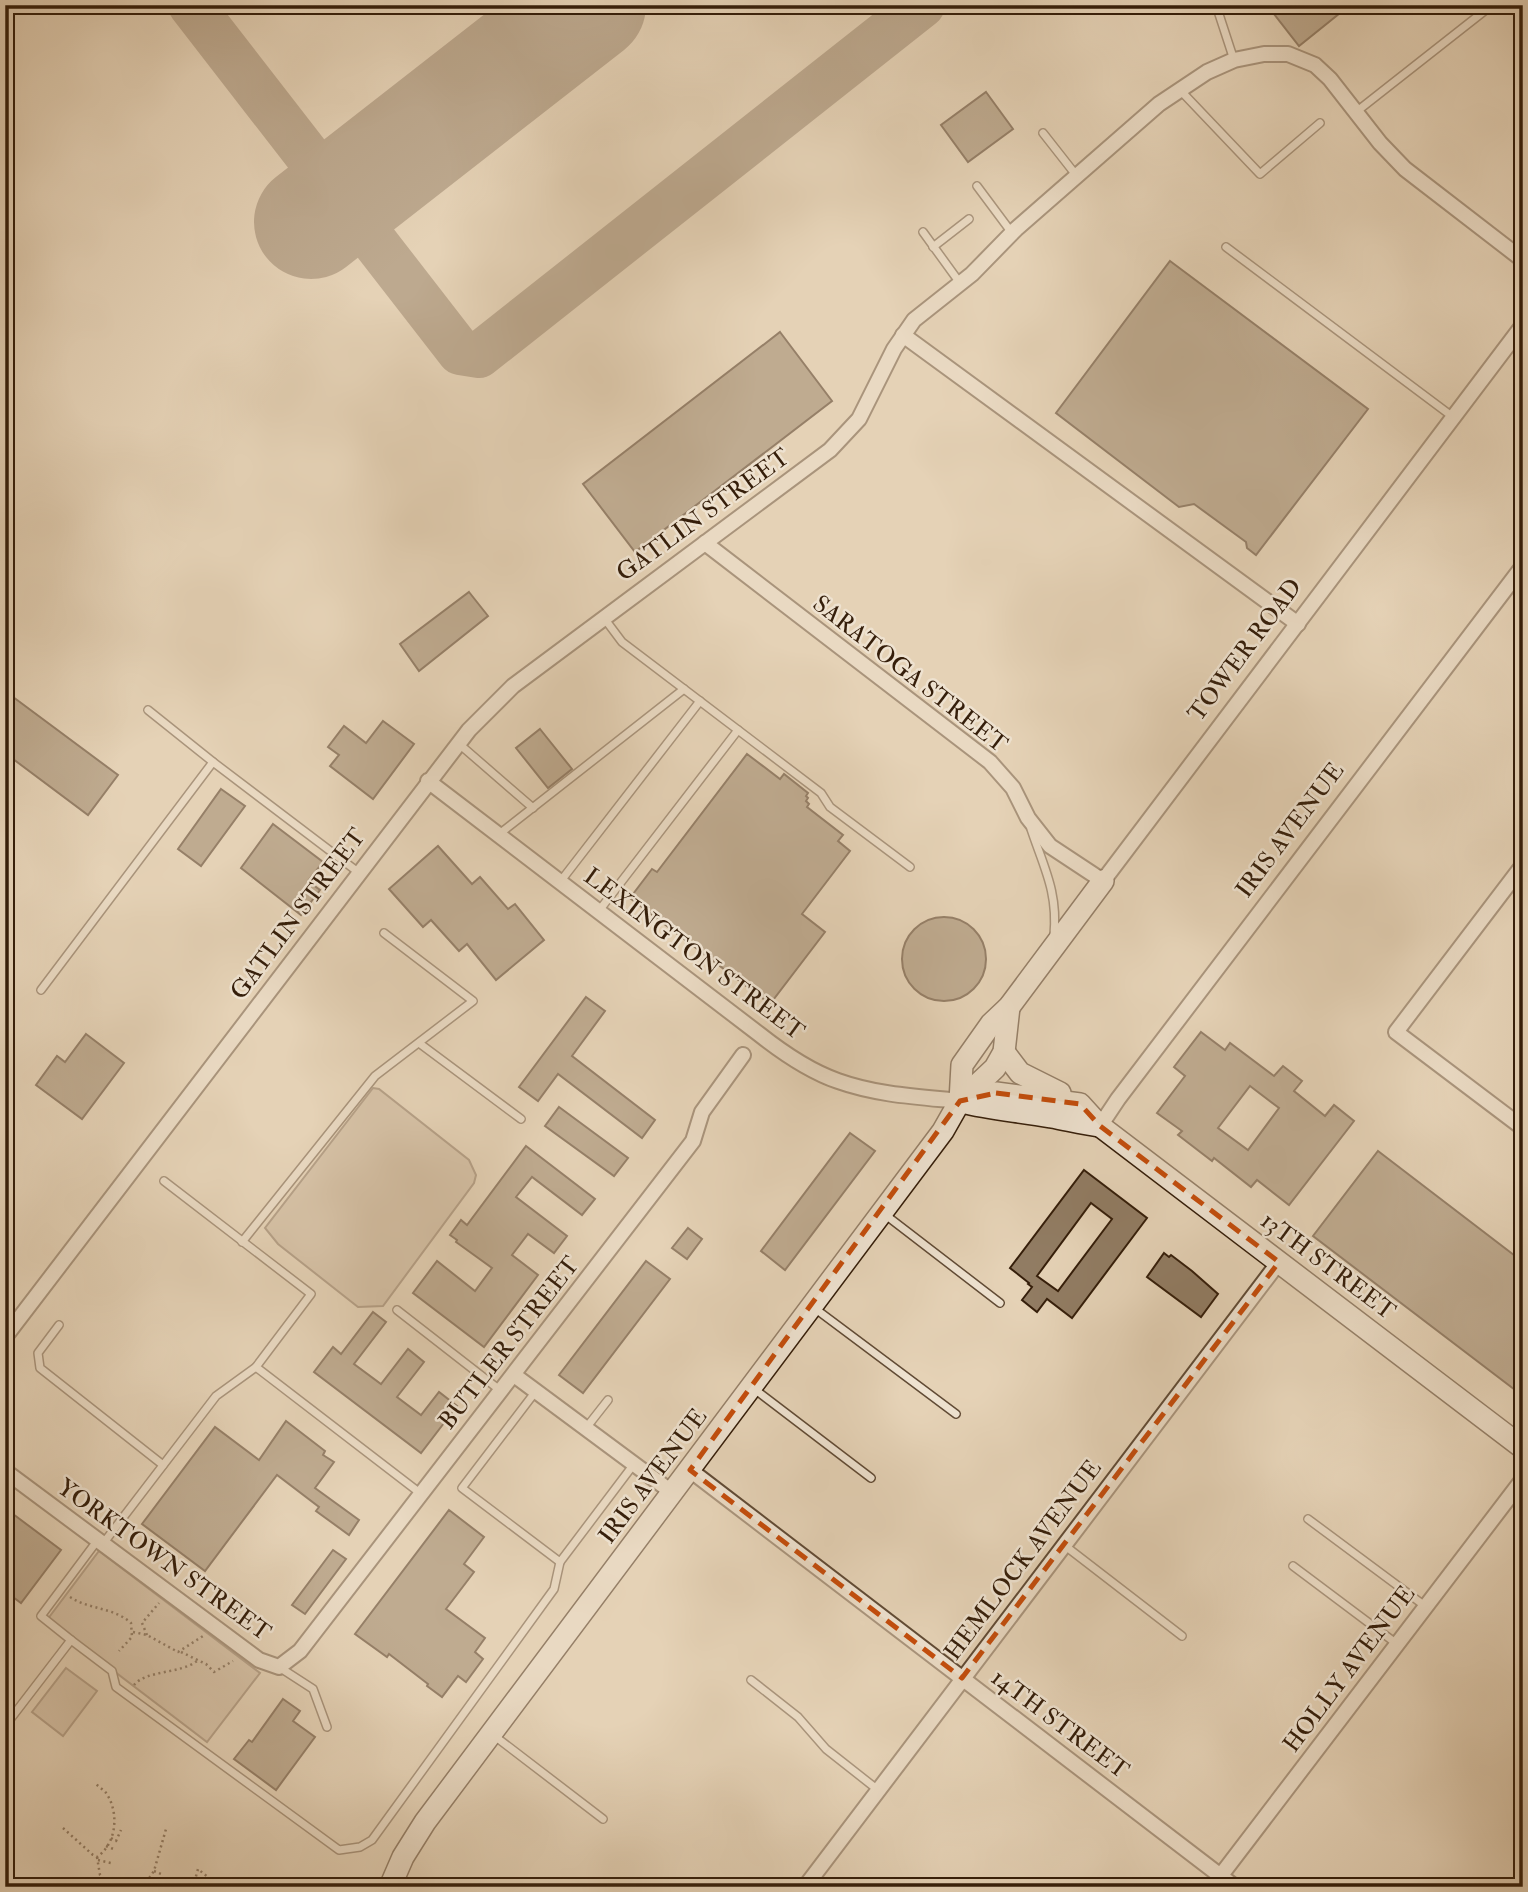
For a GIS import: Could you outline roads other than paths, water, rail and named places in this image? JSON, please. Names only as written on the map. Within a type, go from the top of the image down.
[{"type":"street","name":"GATLIN STREET","points":[[5,1338],[469,730],[513,686],[830,450],[859,419],[903,335],[914,320],[961,283],[1076,174],[1180,89],[1207,72],[1234,60],[1264,54],[1288,54],[1315,65],[1330,79],[1380,143],[1405,169],[1523,260]]},
{"type":"street","name":"TOWER ROAD","points":[[960,1101],[962,1065],[986,1030],[1009,1007],[1523,325]]},
{"type":"street","points":[[903,335],[1298,624]]},
{"type":"street","name":"SARATOGA STREET","points":[[705,542],[990,762],[1013,788],[1028,818],[1050,846],[1103,881]]},
{"type":"street","name":"IRIS AVENUE","points":[[1100,1126],[1523,566]]},
{"type":"street","name":"LEXINGTON STREET","points":[[428,781],[804,1066],[836,1081],[867,1090],[960,1101]]},
{"type":"street","points":[[1523,865],[1395,1032],[1523,1128]]},
{"type":"street","points":[[960,1101],[995,1068],[1005,1047],[1009,1007]]},
{"type":"street","points":[[1005,1047],[1020,1073],[1080,1104]]},
{"type":"street","name":"BUTLER STREET","points":[[300,1651],[693,1141],[702,1112],[743,1055]]},
{"type":"street","points":[[960,1101],[996,1093],[1080,1104]]},
{"type":"street","name":"IRIS AVENUE","points":[[393,1885],[403,1857],[425,1822],[943,1131],[960,1101]]},
{"type":"street","name":"13TH STREET","points":[[960,1101],[987,1109],[1100,1126]]},
{"type":"street","name":"13TH STREET","points":[[1080,1104],[1100,1126],[1523,1448]]},
{"type":"street","name":"HEMLOCK AVENUE","points":[[804,1887],[1279,1262]]},
{"type":"street","points":[[514,1375],[673,1493]]},
{"type":"street","name":"14TH STREET","points":[[690,1470],[962,1678],[1216,1881],[1235,1887]]},
{"type":"street","name":"YORKTOWN STREET","points":[[5,1471],[259,1660],[279,1667],[300,1651]]},
{"type":"street","name":"HOLLY AVENUE","points":[[1216,1881],[1523,1479]]},
{"type":"lane","points":[[1216,5],[1234,60]]},
{"type":"lane","points":[[1475,5],[1481,13]]},
{"type":"lane","points":[[1356,112],[1492,5]]},
{"type":"lane","points":[[1180,89],[1261,174],[1320,124]]},
{"type":"lane","points":[[1043,132],[1076,174]]},
{"type":"lane","points":[[977,186],[1012,233]]},
{"type":"lane","points":[[933,247],[970,219]]},
{"type":"lane","points":[[923,232],[961,283]]},
{"type":"lane","points":[[1226,247],[1454,417]]},
{"type":"lane","points":[[604,617],[622,642],[821,793],[830,807],[910,867]]},
{"type":"lane","points":[[498,835],[684,689]]},
{"type":"lane","points":[[560,882],[701,701]]},
{"type":"lane","points":[[148,710],[358,872]]},
{"type":"lane","points":[[598,912],[738,730]]},
{"type":"lane","points":[[458,743],[533,808]]},
{"type":"lane","points":[[41,990],[213,762]]},
{"type":"lane","points":[[1028,818],[1051,882],[1056,913],[1053,948]]},
{"type":"lane","points":[[242,1242],[375,1076],[473,1001],[384,933]]},
{"type":"lane","points":[[419,1042],[521,1119]]},
{"type":"lane","points":[[164,1181],[311,1294],[256,1367],[216,1396],[41,1616],[111,1671],[116,1687],[339,1850],[360,1847],[373,1840],[554,1589],[561,1562],[634,1463]]},
{"type":"lane","points":[[882,1212],[1000,1303]]},
{"type":"lane","points":[[812,1306],[956,1414]]},
{"type":"lane","points":[[397,1310],[501,1391]]},
{"type":"lane","points":[[59,1325],[38,1353],[40,1368],[163,1465]]},
{"type":"lane","points":[[256,1367],[420,1493]]},
{"type":"lane","points":[[752,1388],[871,1478]]},
{"type":"lane","points":[[536,1391],[462,1488],[561,1562]]},
{"type":"lane","points":[[586,1428],[608,1400]]},
{"type":"lane","points":[[1308,1518],[1426,1607]]},
{"type":"lane","points":[[1063,1545],[1182,1636]]},
{"type":"lane","points":[[1293,1566],[1397,1644]]},
{"type":"lane","points":[[5,1726],[71,1640]]},
{"type":"lane","points":[[279,1667],[313,1689],[327,1727]]},
{"type":"lane","points":[[751,1679],[798,1717],[826,1749],[878,1790]]},
{"type":"lane","points":[[492,1733],[603,1819]]}]
